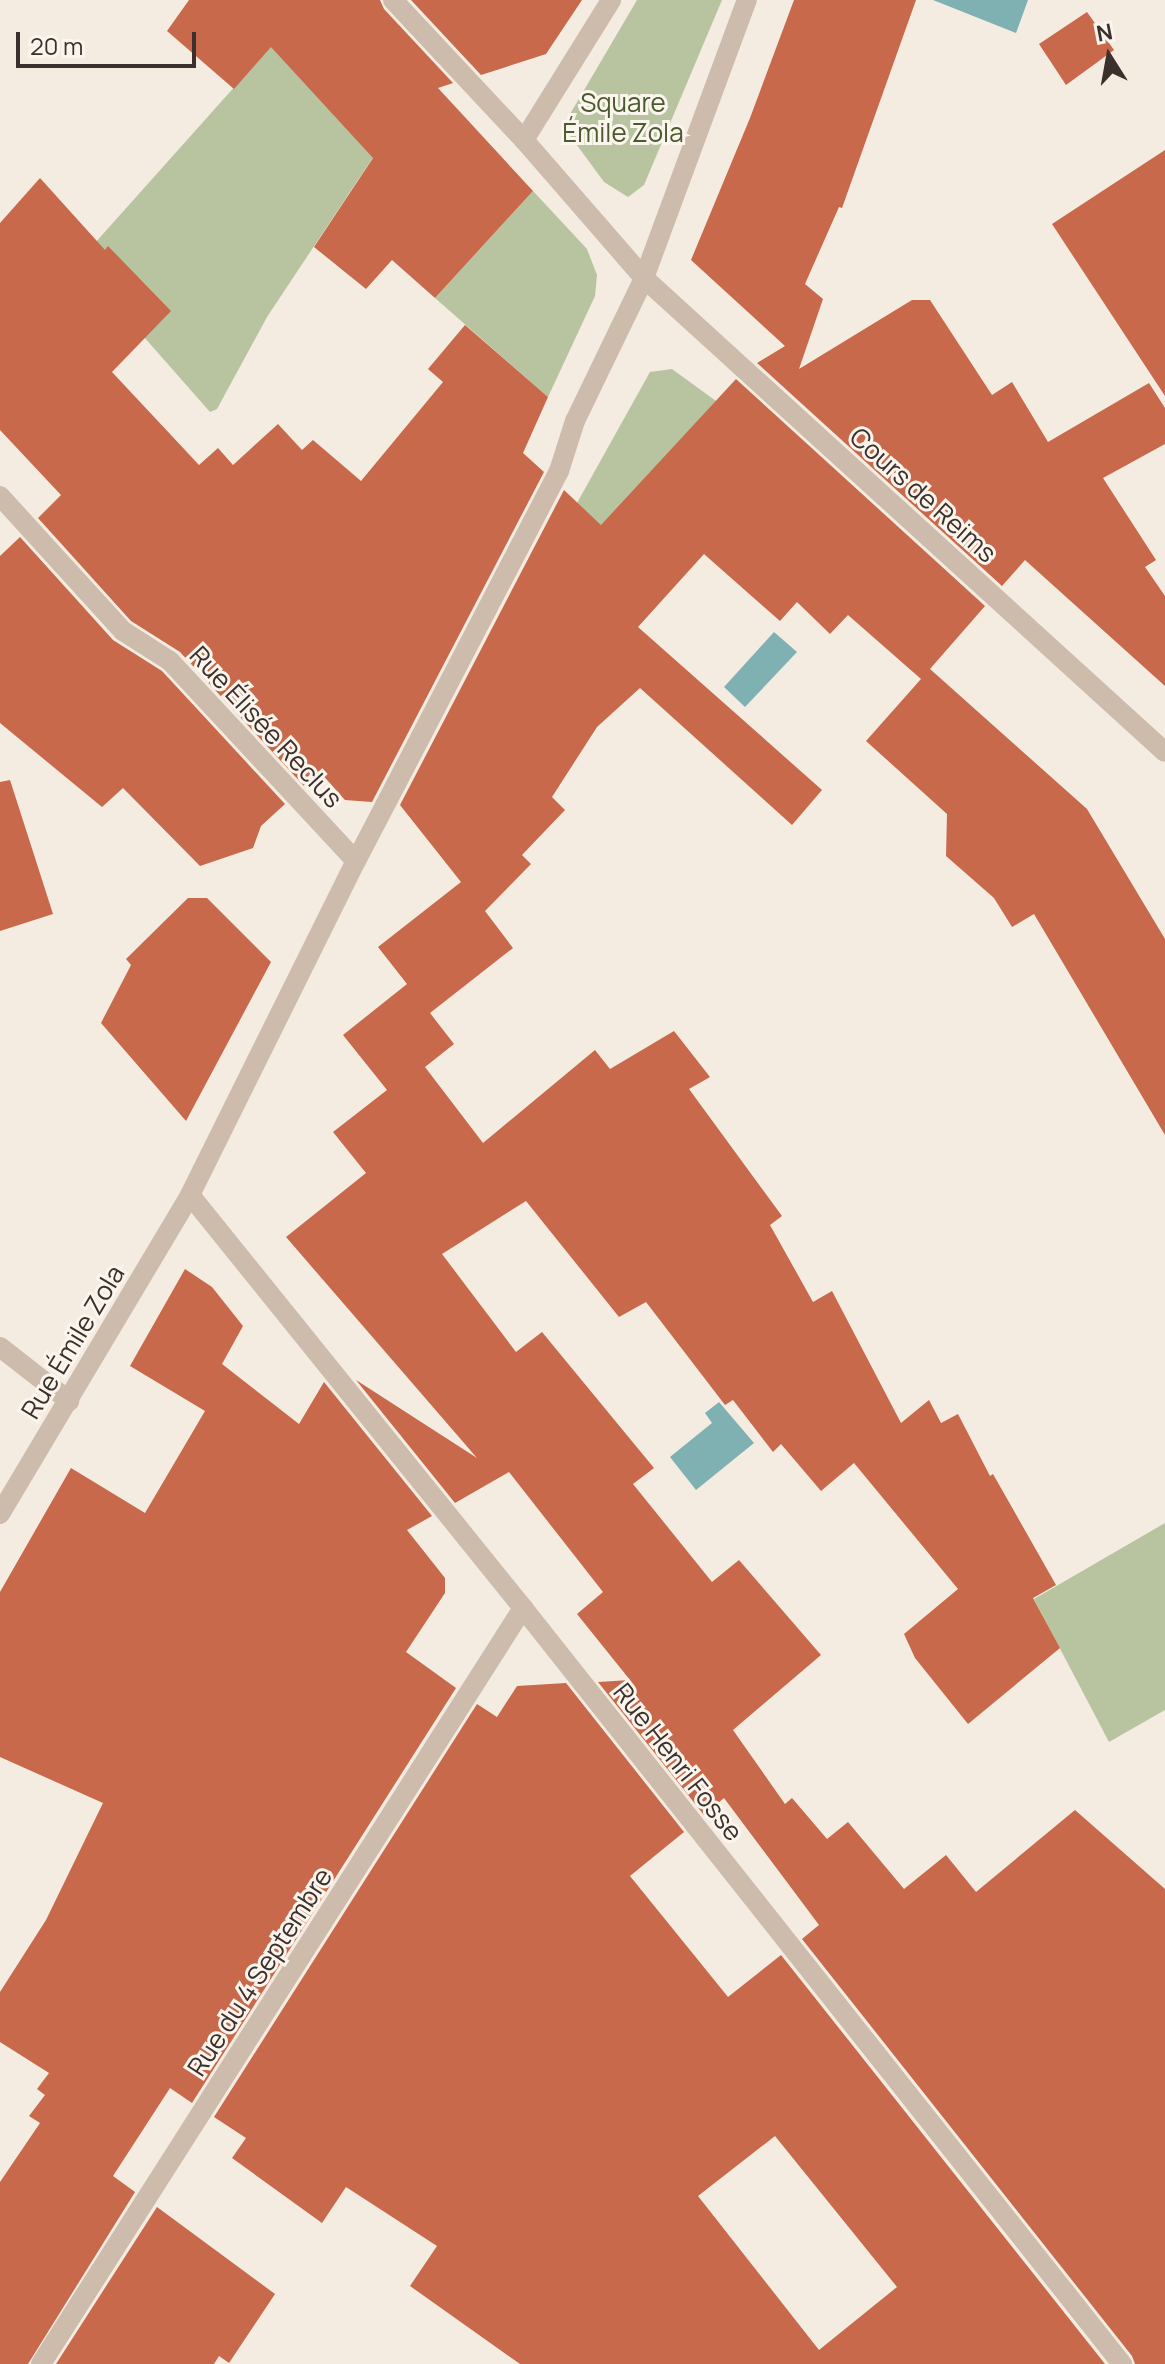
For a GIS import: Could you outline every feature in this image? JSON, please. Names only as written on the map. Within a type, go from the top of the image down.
[{"type":"street","name":"Cours de Reims","points":[[393,0],[524,140],[644,278],[1165,752]]},
{"type":"street","points":[[524,140],[611,0]]},
{"type":"street","name":"Rue Émile Zola","points":[[0,1514],[190,1195],[356,861],[559,471],[575,421],[644,278],[747,0]]},
{"type":"street","name":"Rue Élisée Reclus","points":[[0,496],[123,631],[170,661],[356,861]]},
{"type":"street","name":"Rue Henri Fosse","points":[[190,1195],[523,1608],[1122,2364]]},
{"type":"street","points":[[0,1347],[69,1401]]},
{"type":"street","name":"Rue du 4 Septembre","points":[[41,2364],[523,1608]]},
{"type":"green space","points":[[312,0],[427,76],[267,317],[217,409],[210,412],[78,262]]},
{"type":"green space","name":"Square Émile Zola","points":[[637,0],[722,0],[644,185],[628,197],[604,182],[563,126]]},
{"type":"green space","points":[[533,191],[587,249],[597,275],[595,296],[548,397],[435,298]]},
{"type":"green space","points":[[672,369],[716,401],[602,526],[577,503],[650,372]]},
{"type":"green space","points":[[1165,1523],[1165,1710],[1109,1742],[1034,1599]]},
{"type":"water","points":[[933,0],[1028,0],[1016,33]]},
{"type":"water","points":[[774,632],[797,652],[745,707],[724,687]]},
{"type":"water","points":[[719,1402],[754,1443],[696,1490],[670,1457],[712,1423],[705,1413]]},
{"type":"building","points":[[189,0],[380,0],[384,9],[453,83],[438,88],[533,191],[435,298],[392,260],[366,289],[314,247],[373,158],[271,47],[234,89],[167,31]]},
{"type":"building","points":[[411,0],[582,0],[546,54],[481,75]]},
{"type":"building","points":[[794,0],[916,0],[842,208],[839,207],[805,284],[823,299],[799,369],[912,300],[930,300],[992,395],[1012,382],[1048,442],[1149,383],[1165,408],[1165,444],[1103,478],[1156,560],[1145,567],[1165,596],[1165,686],[1025,560],[1002,586],[757,363],[785,346],[691,260],[750,118]]},
{"type":"building","points":[[1087,12],[1114,50],[1066,85],[1039,44]]},
{"type":"building","points":[[1165,150],[1165,396],[1052,224]]},
{"type":"building","points":[[40,178],[105,250],[108,246],[171,311],[112,372],[199,465],[218,448],[233,465],[278,424],[302,450],[313,440],[361,481],[443,382],[428,369],[465,325],[548,397],[523,453],[544,472],[372,802],[345,800],[319,771],[304,786],[180,652],[131,621],[38,518],[61,495],[0,430],[0,223]]},
{"type":"building","points":[[736,379],[985,606],[930,669],[1087,809],[1165,939],[1165,1135],[1034,914],[1012,927],[994,898],[946,856],[947,814],[866,741],[921,679],[848,615],[830,634],[797,602],[780,621],[704,554],[638,627],[822,790],[792,825],[640,688],[597,727],[552,797],[565,810],[522,855],[531,864],[485,911],[513,948],[430,1013],[454,1044],[425,1067],[483,1143],[595,1050],[610,1069],[674,1031],[710,1077],[689,1089],[782,1216],[770,1225],[813,1302],[832,1291],[901,1423],[929,1400],[941,1423],[958,1414],[990,1476],[993,1474],[1056,1585],[1033,1598],[1060,1648],[968,1724],[915,1658],[904,1634],[958,1589],[854,1463],[821,1491],[781,1444],[773,1452],[733,1400],[725,1405],[646,1302],[619,1317],[526,1201],[442,1254],[516,1352],[542,1332],[654,1468],[633,1484],[712,1582],[739,1560],[821,1655],[733,1730],[785,1804],[792,1798],[827,1839],[848,1822],[904,1889],[946,1855],[976,1892],[1075,1810],[1165,1889],[1165,2364],[1135,2364],[1132,2356],[802,1939],[819,1925],[724,1798],[704,1815],[598,1682],[630,1680],[577,1614],[603,1592],[509,1472],[455,1503],[356,1380],[477,1458],[286,1237],[366,1173],[333,1132],[387,1090],[343,1035],[407,984],[378,947],[461,882],[400,805],[564,490],[601,525]]},
{"type":"building","points":[[20,537],[113,640],[162,671],[285,804],[261,826],[253,848],[200,866],[123,788],[102,807],[0,723],[0,556]]},
{"type":"building","points":[[10,780],[53,914],[0,931],[0,782]]},
{"type":"building","points":[[188,898],[207,898],[271,962],[186,1121],[101,1023],[131,965],[126,959]]},
{"type":"building","points":[[185,1269],[212,1287],[243,1326],[222,1364],[299,1424],[324,1382],[432,1516],[407,1530],[445,1578],[445,1593],[406,1652],[456,1688],[192,2103],[170,2088],[113,2176],[135,2192],[28,2364],[0,2364],[0,2182],[40,2123],[29,2116],[45,2095],[37,2089],[49,2073],[0,2042],[0,1992],[46,1920],[103,1803],[0,1757],[0,1592],[71,1468],[145,1513],[205,1411],[130,1366]]},
{"type":"building","points":[[566,1683],[684,1832],[630,1876],[728,1997],[781,1955],[1105,2364],[520,2364],[410,2286],[437,2246],[346,2187],[322,2223],[232,2158],[246,2138],[214,2117],[477,1704],[497,1717],[517,1686]],"holes":[[[775,2136],[897,2287],[819,2350],[698,2196]]]},
{"type":"building","points":[[157,2207],[275,2294],[229,2363],[219,2356],[214,2364],[56,2364]]}]
